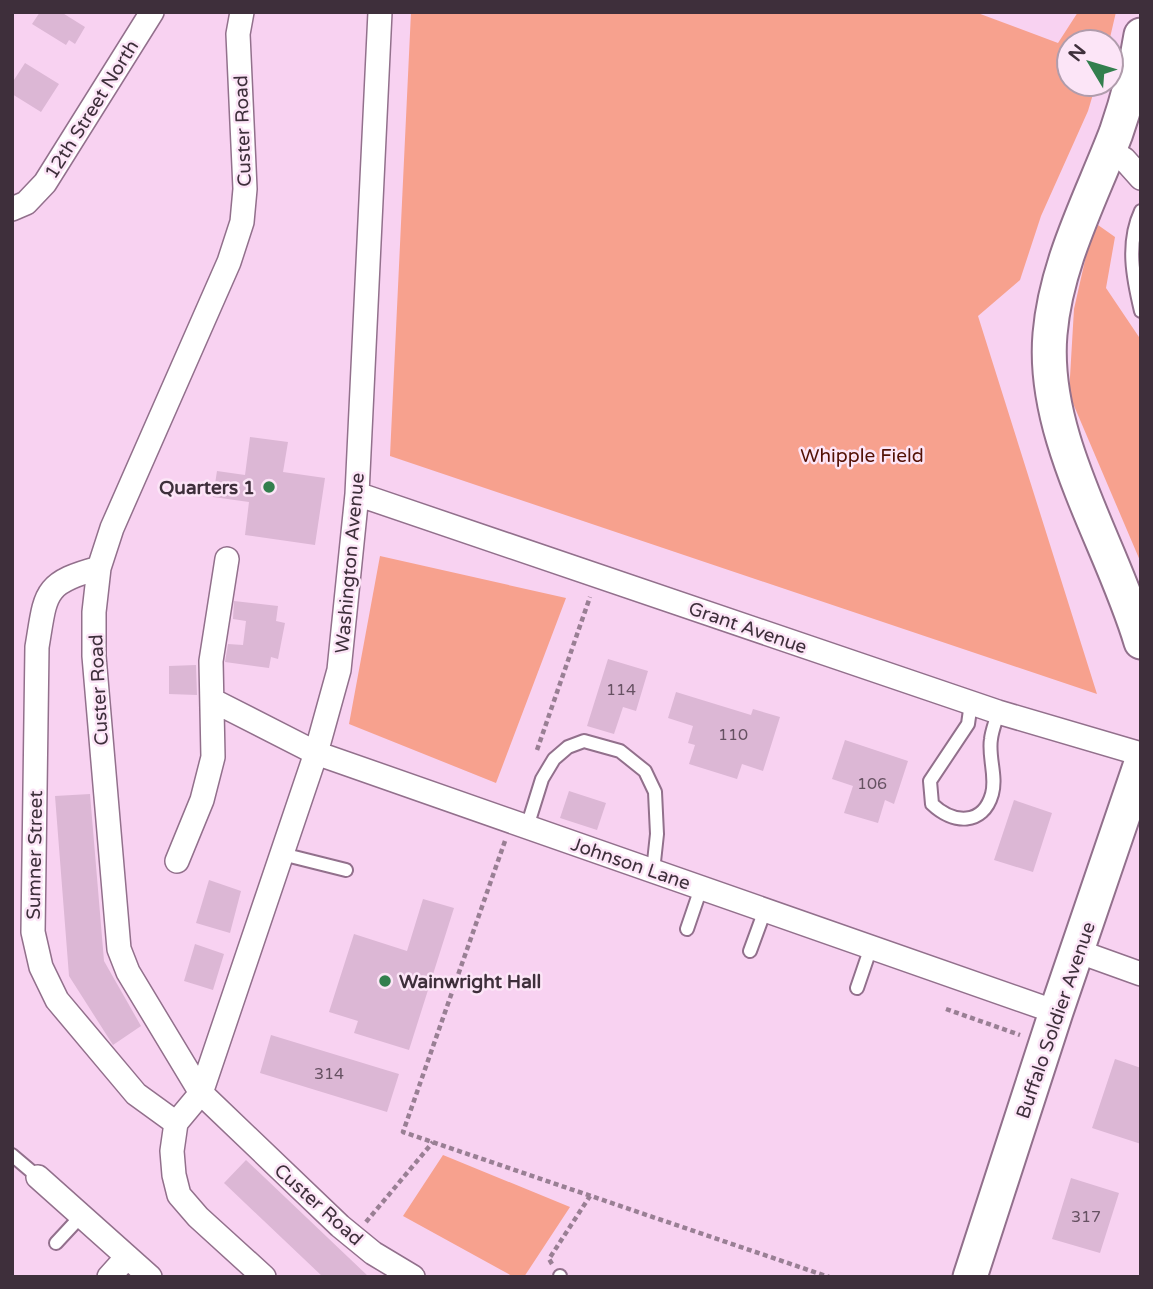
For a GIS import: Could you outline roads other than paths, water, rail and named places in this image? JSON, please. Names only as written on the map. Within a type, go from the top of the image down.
[{"type":"street","name":"12th Street North","points":[[19,206],[45,183],[152,12]]},
{"type":"street","name":"Custer Road","points":[[242,12],[238,34],[245,189],[242,222],[229,262],[112,528],[99,568],[94,612],[94,656],[119,949],[128,972],[201,1093],[354,1237],[373,1253],[413,1277]]},
{"type":"street","name":"Washington Avenue","points":[[201,1093],[316,753],[340,670],[357,494],[380,12]]},
{"type":"street","points":[[1141,35],[1128,94],[1072,239],[1058,287],[1050,335],[1051,382],[1058,424],[1130,607],[1141,642]]},
{"type":"street","points":[[1108,151],[1124,159],[1141,178]]},
{"type":"street","name":"Grant Avenue","points":[[357,494],[998,712],[1141,754]]},
{"type":"street","points":[[177,861],[202,800],[213,757],[211,661],[227,559]]},
{"type":"street","name":"Sumner Street","points":[[99,568],[71,576],[56,586],[45,602],[37,647],[33,932],[41,967],[57,1000],[136,1094],[176,1123]]},
{"type":"street","name":"Johnson Lane","points":[[212,701],[316,753],[1056,1012]]},
{"type":"street","name":"Buffalo Soldier Avenue","points":[[970,1277],[1141,763]]},
{"type":"street","points":[[1077,951],[1141,974]]},
{"type":"street","points":[[201,1093],[176,1123],[172,1151],[179,1195],[198,1217],[264,1277]]},
{"type":"street","points":[[38,1177],[150,1277]]},
{"type":"street","points":[[109,1277],[127,1257]]},
{"type":"lane","points":[[1141,211],[1132,242],[1134,278],[1141,311]]},
{"type":"lane","points":[[971,703],[968,724],[930,781],[932,804],[945,816],[953,819],[976,815],[992,795],[991,740],[998,712]]},
{"type":"lane","points":[[519,824],[554,759],[568,747],[584,741],[620,751],[645,771],[656,792],[657,834],[653,871]]},
{"type":"lane","points":[[282,854],[346,870]]},
{"type":"lane","points":[[687,929],[701,888]]},
{"type":"lane","points":[[750,951],[765,910]]},
{"type":"lane","points":[[857,988],[871,947]]},
{"type":"lane","points":[[12,1155],[38,1177]]},
{"type":"lane","points":[[56,1243],[82,1215]]},
{"type":"place","name":"Quarters 1","points":[[269,487]]},
{"type":"place","name":"Wainwright Hall","points":[[385,981]]},
{"type":"park label","name":"Whipple Field","points":[[862,455]]}]
